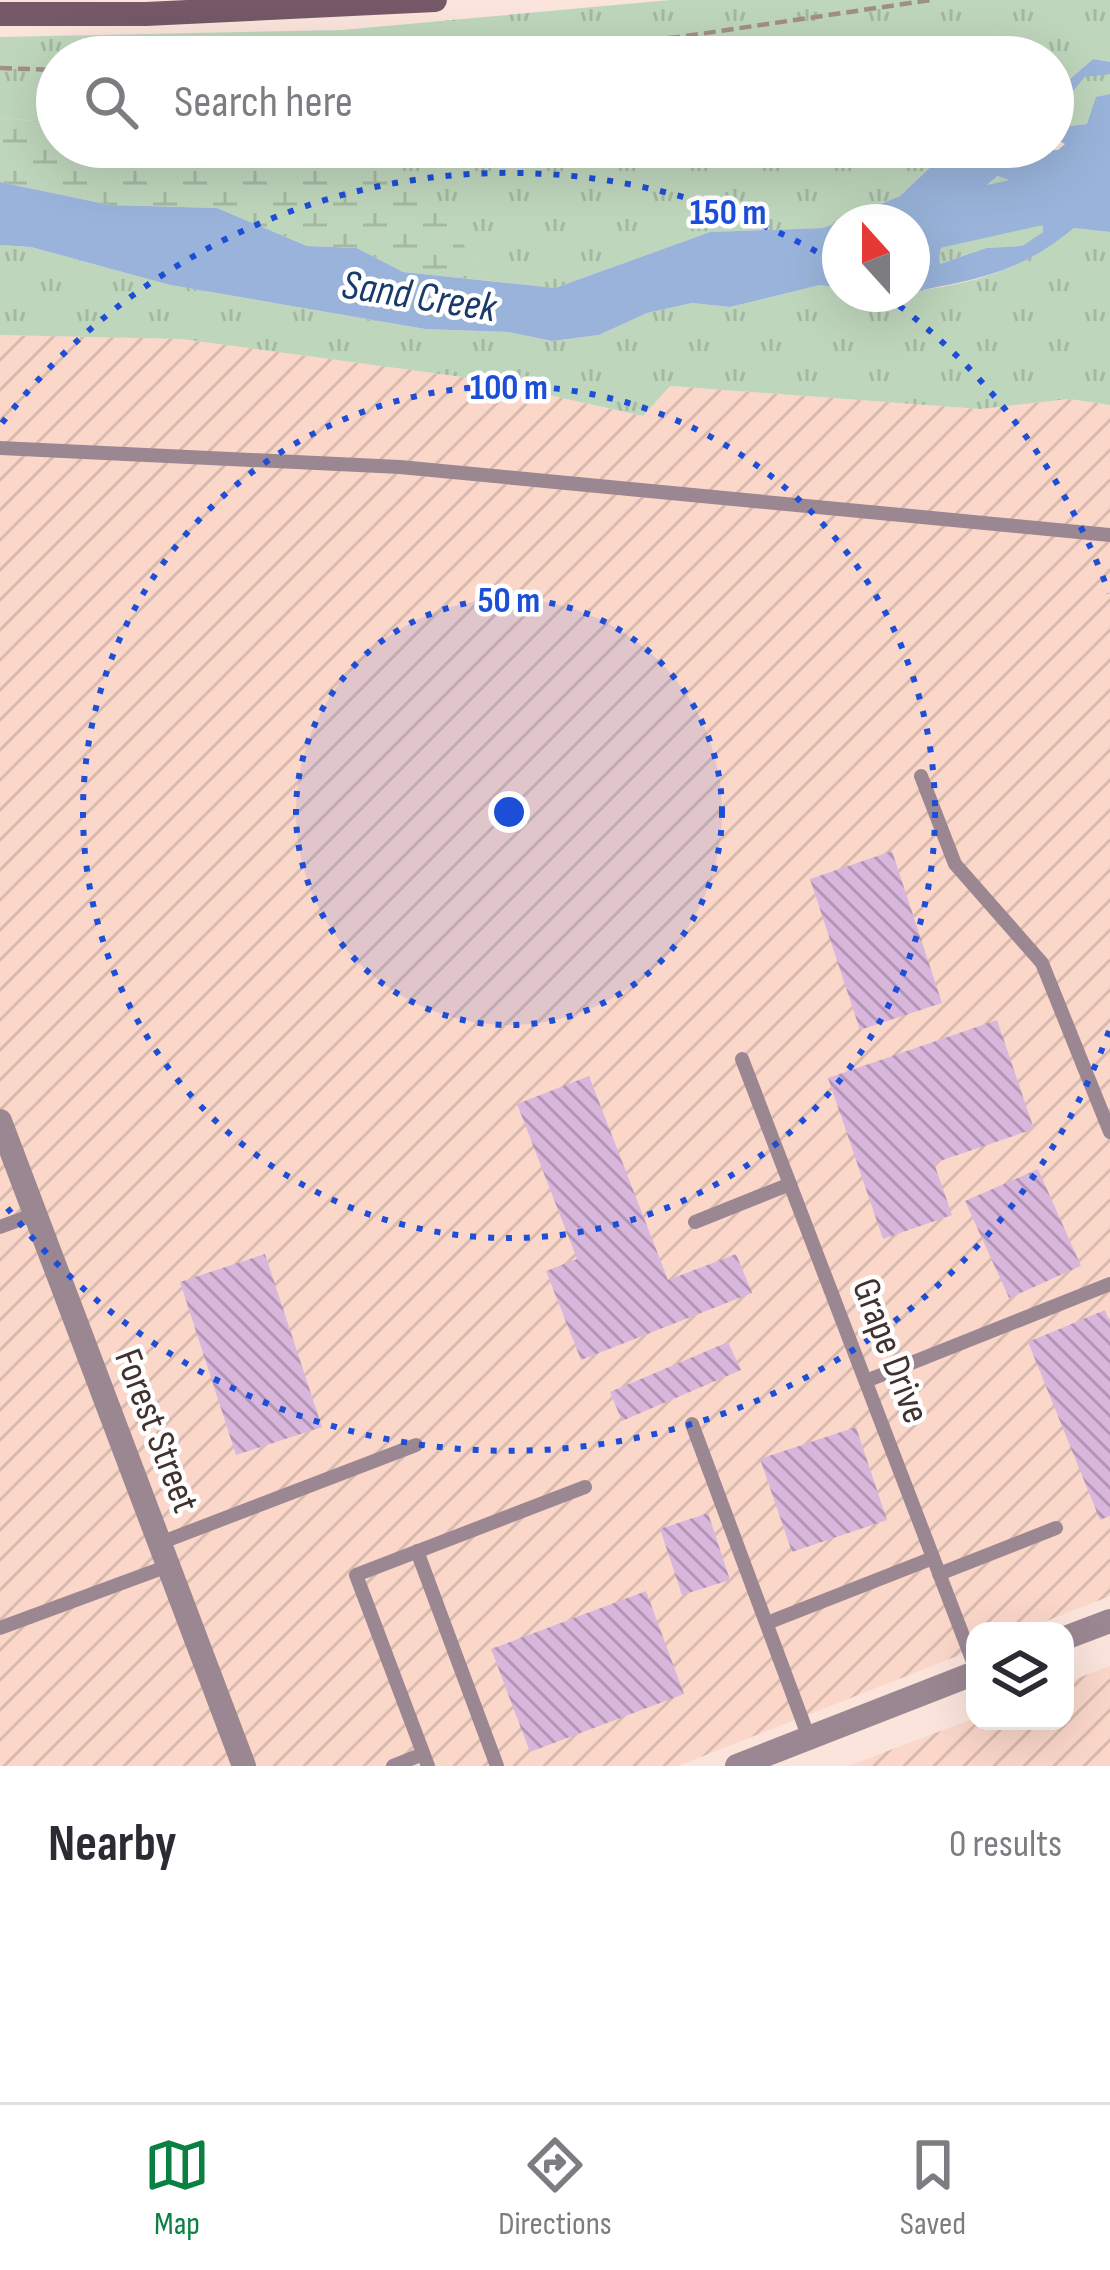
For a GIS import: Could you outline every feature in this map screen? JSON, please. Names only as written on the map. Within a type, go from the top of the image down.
[{"type":"main road","points":[[0,14],[146,14],[435,0]]},
{"type":"street","name":"Forest Street","points":[[0,1121],[244,1766]]},
{"type":"street","points":[[1074,1635],[1110,1621]]},
{"type":"street","points":[[736,1766],[966,1674]]},
{"type":"lane","points":[[0,448],[400,467],[1110,535]]},
{"type":"lane","points":[[922,776],[955,864],[1042,963],[1110,1132]]},
{"type":"lane","name":"Grape Drive","points":[[742,1059],[966,1646]]},
{"type":"lane","points":[[695,1222],[790,1184]]},
{"type":"lane","points":[[0,1227],[35,1214]]},
{"type":"lane","points":[[866,1382],[1110,1284]]},
{"type":"lane","points":[[692,1424],[809,1738]]},
{"type":"lane","points":[[0,1628],[416,1445]]},
{"type":"lane","points":[[393,1766],[426,1760],[356,1575],[585,1487]]},
{"type":"lane","points":[[767,1623],[1056,1528]]},
{"type":"lane","points":[[417,1551],[497,1766]]},
{"type":"path","points":[[686,36],[931,0]]},
{"type":"path","points":[[0,68],[36,69]]},
{"type":"shaded area","points":[[0,335],[182,339],[477,379],[642,416],[669,386],[980,409],[1069,399],[1110,405],[1110,1596],[1044,1622],[966,1622],[966,1653],[678,1766],[0,1766]]},
{"type":"shaded area","points":[[1110,1666],[1110,1766],[848,1766],[966,1721],[966,1730],[1074,1730],[1074,1680]]},
{"type":"green space","points":[[670,0],[1110,0],[1110,62],[1093,59],[1074,76],[1074,36],[49,36],[342,30]]},
{"type":"green space","points":[[36,36],[36,121],[0,118],[0,37]]},
{"type":"green space","points":[[1098,71],[1110,74],[1110,94],[1096,98],[1088,124],[1074,126],[1074,89]]},
{"type":"green space","points":[[0,118],[36,121],[36,168],[377,168],[428,203],[489,281],[403,272],[357,248],[307,246],[217,208],[110,205],[0,182]]},
{"type":"green space","points":[[367,168],[929,168],[900,196],[881,204],[822,204],[822,228],[710,232],[555,288],[489,281],[448,227],[408,190]]},
{"type":"green space","points":[[999,176],[1039,191],[1043,232],[1022,246],[986,248],[940,264],[950,228]]},
{"type":"green space","points":[[1074,228],[1110,232],[1110,405],[1069,399],[980,409],[670,386],[643,416],[477,379],[182,339],[0,335],[0,245],[31,247],[170,285],[425,329],[508,332],[552,341],[599,335],[647,313],[692,303],[730,307],[820,285],[822,312],[930,312],[930,288],[992,274],[1048,247]]},
{"type":"water","points":[[1093,59],[1110,62],[1110,74],[1085,77],[1074,90],[1074,76]]},
{"type":"water","points":[[1110,94],[1110,232],[1074,228],[1036,255],[998,272],[930,288],[930,204],[881,204],[900,196],[929,168],[1074,168],[1074,126],[1087,124],[1096,97]],"holes":[[[998,176],[1039,191],[1043,232],[1022,246],[986,248],[940,264],[950,228]]]},
{"type":"water","points":[[0,182],[110,205],[217,208],[307,246],[357,248],[403,272],[555,288],[710,232],[822,228],[822,285],[730,307],[692,303],[647,313],[599,335],[552,341],[508,332],[425,329],[170,285],[31,247],[0,245]]},
{"type":"building","points":[[892,851],[942,1003],[860,1030],[810,879]]},
{"type":"building","points":[[997,1020],[1034,1129],[934,1163],[952,1215],[883,1239],[828,1078]]},
{"type":"building","points":[[589,1076],[668,1280],[736,1254],[752,1293],[581,1360],[546,1271],[577,1259],[517,1104]]},
{"type":"building","points":[[1038,1169],[1081,1266],[1009,1298],[965,1201]]},
{"type":"building","points":[[265,1254],[322,1427],[236,1455],[180,1282]]},
{"type":"building","points":[[1105,1310],[1110,1322],[1110,1516],[1100,1520],[1028,1342]]},
{"type":"building","points":[[728,1342],[741,1370],[622,1421],[610,1392]]},
{"type":"building","points":[[856,1427],[887,1520],[792,1552],[760,1459]]},
{"type":"building","points":[[708,1513],[730,1580],[682,1595],[660,1529]]},
{"type":"building","points":[[646,1591],[684,1694],[530,1752],[491,1649]]},
{"type":"waterway","name":"Sand Creek","points":[[930,224],[1110,184]]}]
